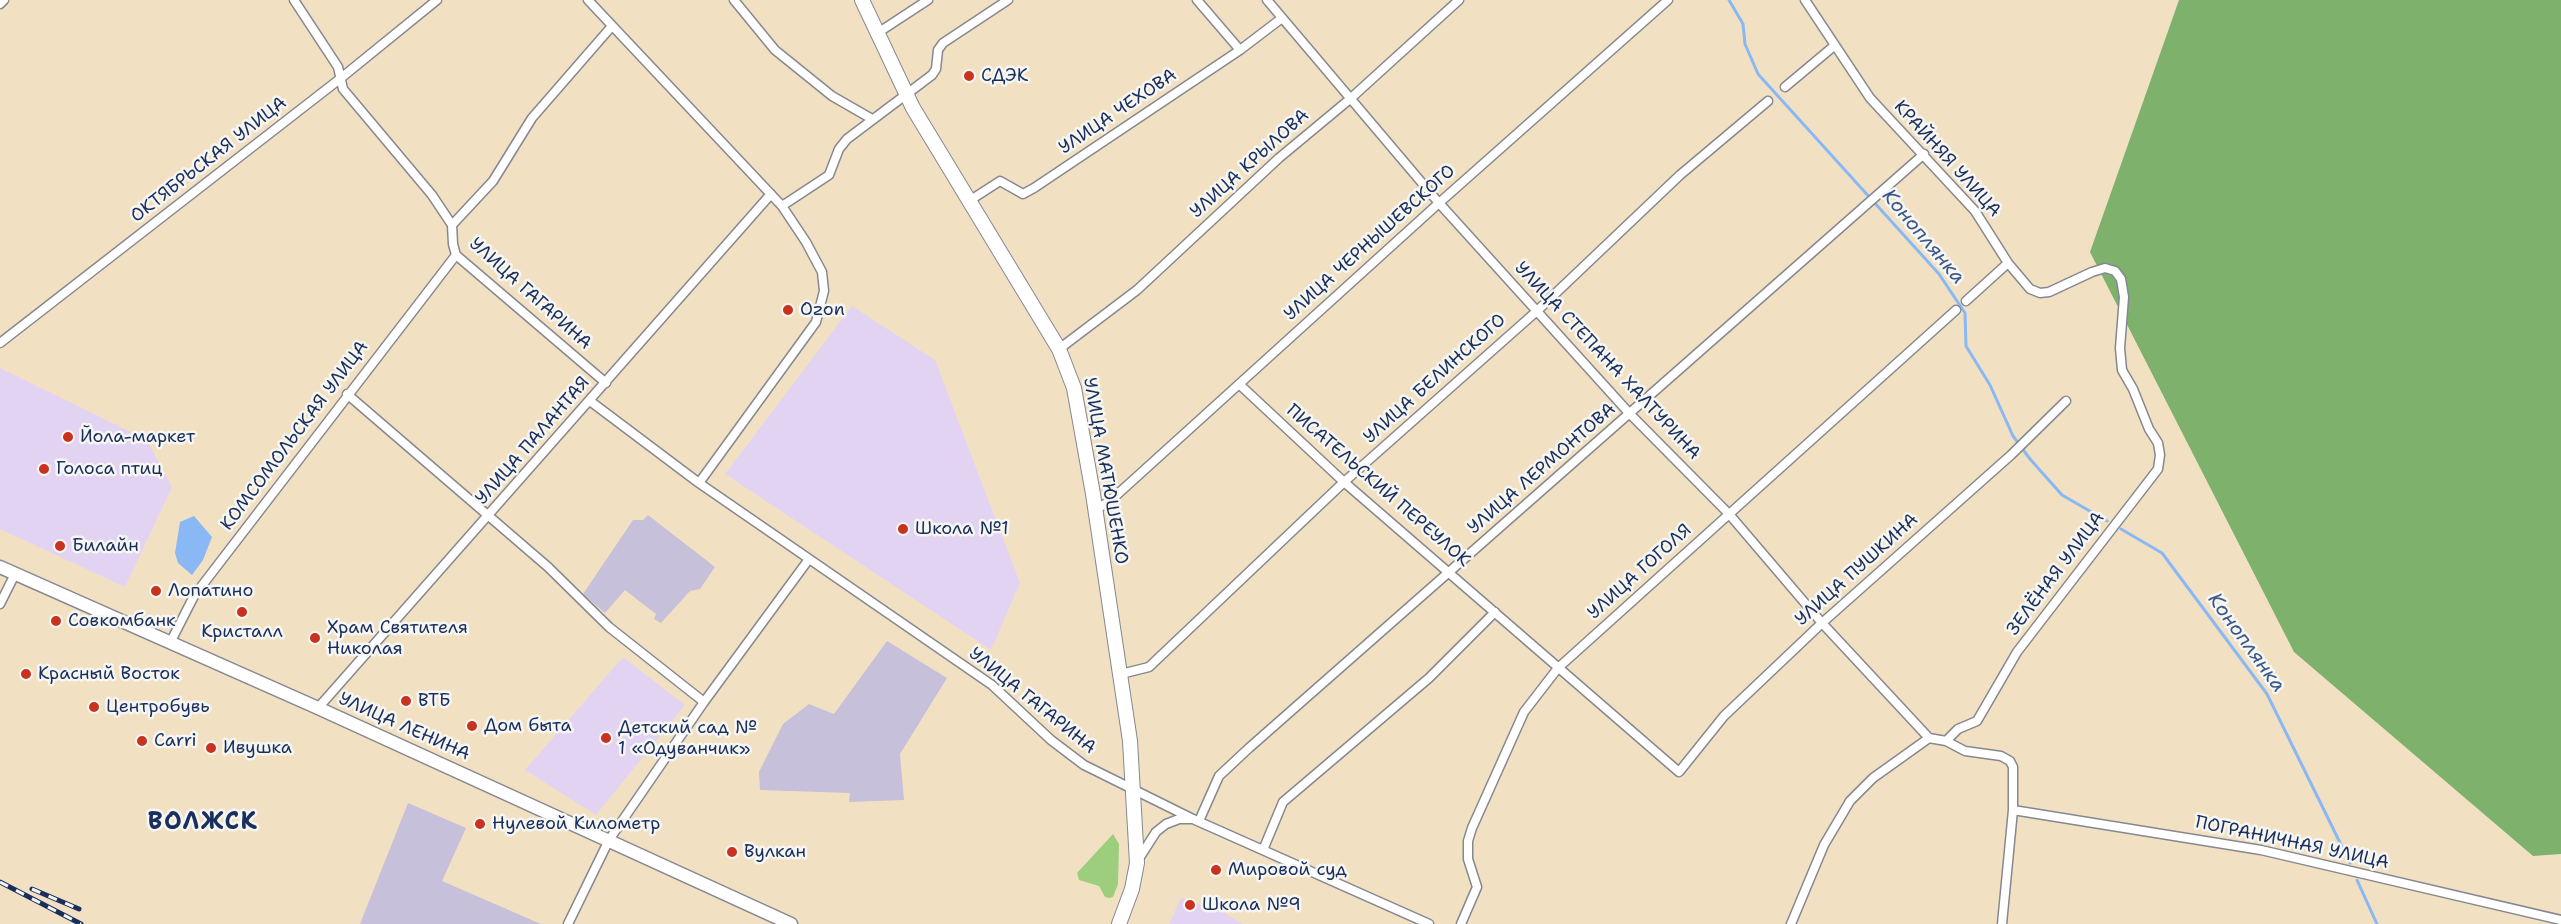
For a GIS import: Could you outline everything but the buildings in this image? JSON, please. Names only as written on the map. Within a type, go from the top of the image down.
[{"type":"main road","name":"УЛИЦА МАТЮШЕНКО","points":[[862,0],[906,94],[1059,349],[1079,408],[1121,674],[1134,790],[1137,863],[1132,889],[1119,924]]},
{"type":"main road","name":"УЛИЦА ЛЕНИНА","points":[[0,567],[318,708],[791,924]]},
{"type":"street","points":[[0,4],[3,0]]},
{"type":"street","name":"УЛИЦА ГАГАРИНА","points":[[294,0],[338,67],[343,89],[432,195],[452,225],[456,255],[606,383]]},
{"type":"street","name":"ОКТЯБРЬСКАЯ УЛИЦА","points":[[0,343],[341,78],[437,0]]},
{"type":"street","points":[[588,0],[782,206],[806,242],[822,272],[824,291],[816,321],[699,483]]},
{"type":"street","points":[[734,0],[775,50],[832,96],[872,119]]},
{"type":"street","points":[[876,34],[928,0]]},
{"type":"street","points":[[782,206],[829,175],[839,149],[847,139],[932,75],[936,69],[938,50],[944,43],[1008,0]]},
{"type":"street","points":[[1197,0],[1240,50]]},
{"type":"street","name":"УЛИЦА СТЕПАНА ХАЛТУРИНА","points":[[1267,0],[1439,203],[1630,414],[1729,514],[1822,623],[1929,738]]},
{"type":"street","name":"УЛИЦА КРЫЛОВА","points":[[1059,349],[1137,290],[1279,158],[1350,99],[1460,0]]},
{"type":"street","name":"УЛИЦА ЧЕРНЫШЕВСКОГО","points":[[1095,510],[1110,501],[1439,203],[1668,0]]},
{"type":"street","name":"КРАЙНЯЯ УЛИЦА","points":[[1805,0],[1870,98],[1924,154],[1985,223],[2008,263],[2030,289],[2040,293],[2057,289],[2105,268],[2115,271],[2121,279],[2124,297],[2120,348],[2122,370],[2133,389],[2142,415]]},
{"type":"street","name":"УЛИЦА ЧЕХОВА","points":[[969,201],[1000,181],[1023,194],[1035,188],[1240,50],[1282,18]]},
{"type":"street","points":[[452,225],[492,181],[532,118],[612,26]]},
{"type":"street","points":[[1785,87],[1834,46]]},
{"type":"street","name":"УЛИЦА БЕЛИНСКОГО","points":[[1121,674],[1149,667],[1344,482],[1538,310],[1680,175],[1768,101]]},
{"type":"street","name":"УЛИЦА ЛЕРМОНТОВА","points":[[1196,820],[1220,776],[1449,571],[1924,154]]},
{"type":"street","name":"УЛИЦА ПАЛАНТАЯ","points":[[318,708],[771,194]]},
{"type":"street","name":"КОМСОМОЛЬСКАЯ УЛИЦА","points":[[170,643],[194,596],[456,255]]},
{"type":"street","points":[[1965,301],[2008,263]]},
{"type":"street","name":"УЛИЦА ГОГОЛЯ","points":[[1461,924],[1477,887],[1468,859],[1468,841],[1472,828],[1524,712],[1558,668],[1956,310]]},
{"type":"street","name":"ПИСАТЕЛЬСКИЙ ПЕРЕУЛОК","points":[[1239,384],[1344,482],[1678,772]]},
{"type":"street","points":[[347,394],[548,567],[609,627],[704,702]]},
{"type":"street","name":"УЛИЦА ГАГАРИНА","points":[[590,400],[699,483],[992,685],[1051,740],[1084,765],[1196,820],[1429,924]]},
{"type":"street","name":"УЛИЦА ПУШКИНА","points":[[1678,772],[1724,716],[1822,623],[2011,455],[2066,401]]},
{"type":"street","name":"ЗЕЛЁНАЯ УЛИЦА","points":[[1946,741],[1958,729],[1977,722],[2017,652],[2158,469],[2160,455],[2158,442],[2142,415]]},
{"type":"street","points":[[568,924],[609,840],[704,702],[809,559]]},
{"type":"street","points":[[0,604],[15,574]]},
{"type":"street","points":[[1263,849],[1283,802],[1429,678],[1495,612]]},
{"type":"street","points":[[1791,924],[1824,845],[1850,801],[1874,778],[1929,738],[1946,741],[1965,752],[2001,756],[2010,761],[2013,767],[2013,810],[2002,924]]},
{"type":"street","name":"ПОГРАНИЧНАЯ УЛИЦА","points":[[2013,810],[2261,849],[2561,921]]},
{"type":"street","points":[[1137,863],[1148,841],[1166,824],[1179,819],[1196,820]]},
{"type":"shaded area","name":"Школа №1","points":[[852,306],[935,360],[1020,583],[991,650],[725,474]]},
{"type":"shaded area","points":[[0,368],[147,440],[172,487],[125,587],[0,529]]},
{"type":"shaded area","points":[[648,515],[715,567],[700,589],[690,591],[661,623],[654,619],[656,614],[625,590],[605,613],[583,594],[633,520],[643,520]]},
{"type":"shaded area","points":[[887,641],[947,678],[900,754],[904,800],[849,802],[850,793],[760,790],[759,772],[783,724],[809,704],[834,714]]},
{"type":"shaded area","name":"Детский сад № 1 «Одуванчик»","points":[[623,657],[685,705],[596,815],[525,770]]},
{"type":"shaded area","points":[[408,803],[466,828],[442,881],[541,924],[360,924]]},
{"type":"shaded area","name":"Школа №9","points":[[1181,898],[1221,911],[1243,924],[1169,924]]},
{"type":"green space","points":[[2179,0],[2561,0],[2561,854],[2533,856],[2294,652],[2090,252]]},
{"type":"green space","points":[[1113,834],[1119,844],[1118,884],[1113,897],[1109,898],[1105,897],[1099,886],[1079,880],[1077,873]]},
{"type":"water","points":[[194,516],[212,537],[203,560],[192,575],[178,563],[175,553],[180,522]]},
{"type":"waterway","name":"Коноплянка","points":[[1729,0],[1743,24],[1745,44],[1758,74],[1939,274],[1965,313],[1966,346],[1990,385],[2013,436],[2062,495],[2107,521]]},
{"type":"waterway","name":"Коноплянка","points":[[2121,529],[2162,553],[2267,694],[2350,863]]},
{"type":"waterway","name":"Коноплянка","points":[[2357,880],[2377,924]]},
{"type":"railway","points":[[0,882],[81,924]]},
{"type":"railway","points":[[32,889],[79,909]]},
{"type":"place","name":"СДЭК","points":[[969,76]]},
{"type":"place","name":"Ozon","points":[[788,310]]},
{"type":"place","name":"Йола-маркет","points":[[68,437]]},
{"type":"place","name":"Голоса птиц","points":[[44,469]]},
{"type":"place","name":"Школа №1","points":[[903,529]]},
{"type":"place","name":"Билайн","points":[[60,546]]},
{"type":"place","name":"Лопатино","points":[[156,591]]},
{"type":"place","name":"Кристалл","points":[[242,612]]},
{"type":"place","name":"Совкомбанк","points":[[56,621]]},
{"type":"place","name":"Храм Святителя Николая","points":[[315,638]]},
{"type":"place","name":"Красный Восток","points":[[26,674]]},
{"type":"place","name":"ВТБ","points":[[406,701]]},
{"type":"place","name":"Центробувь","points":[[94,707]]},
{"type":"place","name":"Дом быта","points":[[472,726]]},
{"type":"place","name":"Детский сад № 1 «Одуванчик»","points":[[606,738]]},
{"type":"place","name":"Carri","points":[[142,741]]},
{"type":"place","name":"Ивушка","points":[[211,748]]},
{"type":"place","name":"Нулевой Километр","points":[[480,824]]},
{"type":"place","name":"Вулкан","points":[[732,852]]},
{"type":"place","name":"Мировой суд","points":[[1216,870]]},
{"type":"place","name":"Школа №9","points":[[1190,905]]},
{"type":"district","name":"ВОЛЖСК","points":[[203,823]]}]
